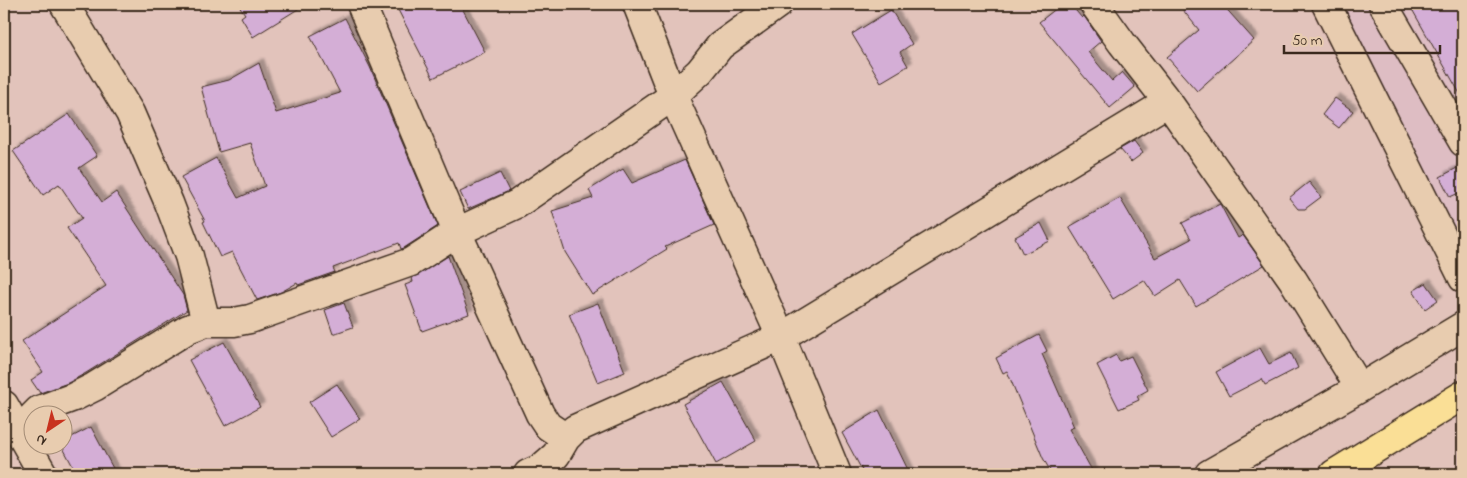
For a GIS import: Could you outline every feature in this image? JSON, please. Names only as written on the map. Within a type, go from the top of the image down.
[{"type":"highway","points":[[1334,474],[1463,395]]},
{"type":"street","points":[[64,4],[130,112],[169,203],[189,256],[206,322]]},
{"type":"street","points":[[362,4],[457,232],[540,414],[548,426],[566,438]]},
{"type":"street","points":[[637,4],[673,96],[782,337],[837,474]]},
{"type":"street","points":[[50,406],[94,387],[188,328],[206,322],[234,322],[250,319],[410,262],[457,232],[516,204],[673,96],[700,71],[720,46],[778,4]]},
{"type":"street","points":[[1094,4],[1168,102],[1293,280],[1360,388]]},
{"type":"street","points":[[1326,4],[1463,278]]},
{"type":"street","points":[[1384,4],[1463,142]]},
{"type":"street","points":[[528,474],[541,468],[556,455],[566,438],[575,429],[782,337],[1168,102]]},
{"type":"street","points":[[1209,474],[1360,388],[1463,326]]},
{"type":"street","points":[[4,405],[22,417]]},
{"type":"street","points":[[38,456],[43,474]]},
{"type":"shaded area","points":[[1337,4],[1463,4],[1463,250]]},
{"type":"building","points":[[238,4],[306,4],[253,37],[241,17],[245,14]]},
{"type":"building","points":[[395,4],[460,4],[485,52],[433,78]]},
{"type":"building","points":[[1062,4],[1070,4],[1082,18],[1084,16],[1101,41],[1088,52],[1112,81],[1122,72],[1135,87],[1110,108],[1039,22]]},
{"type":"building","points":[[1178,4],[1222,4],[1254,40],[1197,91],[1167,57],[1199,30]]},
{"type":"building","points":[[1409,4],[1463,4],[1463,99]]},
{"type":"building","points":[[891,10],[912,44],[900,52],[908,66],[881,82],[852,34]]},
{"type":"building","points":[[345,18],[370,67],[438,226],[404,248],[401,249],[399,243],[333,268],[335,272],[298,285],[297,283],[281,292],[257,300],[232,252],[220,257],[203,222],[205,221],[181,177],[216,158],[238,198],[265,186],[250,143],[219,152],[201,87],[229,80],[259,63],[276,113],[340,93],[310,36]]},
{"type":"building","points":[[1335,98],[1353,111],[1339,128],[1322,115]]},
{"type":"building","points":[[69,114],[97,156],[79,168],[102,202],[116,192],[183,295],[187,310],[86,373],[68,383],[40,393],[31,380],[43,372],[22,341],[106,286],[67,228],[82,218],[59,184],[43,195],[13,151]]},
{"type":"building","points":[[1134,141],[1143,153],[1131,162],[1120,149]]},
{"type":"building","points":[[685,160],[714,225],[665,247],[667,249],[592,295],[565,252],[552,211],[593,198],[589,190],[623,169],[632,183]]},
{"type":"building","points":[[1457,168],[1463,180],[1463,191],[1450,197],[1440,177]]},
{"type":"building","points":[[500,173],[509,191],[468,209],[460,192]]},
{"type":"building","points":[[1309,182],[1321,197],[1305,209],[1298,209],[1289,198]]},
{"type":"building","points":[[1120,198],[1155,258],[1191,239],[1182,223],[1220,204],[1238,238],[1243,235],[1264,265],[1196,306],[1180,280],[1155,296],[1144,280],[1113,299],[1069,227]]},
{"type":"building","points":[[1041,223],[1050,241],[1023,254],[1015,237]]},
{"type":"building","points":[[448,256],[469,314],[422,331],[405,285],[413,282],[412,278]]},
{"type":"building","points":[[1426,283],[1438,300],[1425,309],[1413,291]]},
{"type":"building","points":[[344,303],[353,327],[333,334],[325,310]]},
{"type":"building","points":[[598,303],[625,372],[598,383],[569,314]]},
{"type":"building","points":[[1039,335],[1047,351],[1042,354],[1074,427],[1069,429],[1094,474],[1052,474],[1043,458],[1007,371],[1003,373],[996,358]]},
{"type":"building","points":[[224,342],[260,407],[225,426],[189,360]]},
{"type":"building","points":[[1260,348],[1269,364],[1291,353],[1298,368],[1265,385],[1262,379],[1229,396],[1216,372]]},
{"type":"building","points":[[1116,355],[1119,361],[1131,356],[1148,390],[1137,396],[1139,400],[1119,409],[1097,365]]},
{"type":"building","points":[[723,382],[756,441],[716,464],[683,404]]},
{"type":"building","points":[[337,384],[360,419],[331,437],[309,402]]},
{"type":"building","points":[[879,410],[910,474],[864,474],[842,433]]},
{"type":"building","points":[[91,427],[116,474],[77,474],[67,456],[72,456],[72,437]]}]
